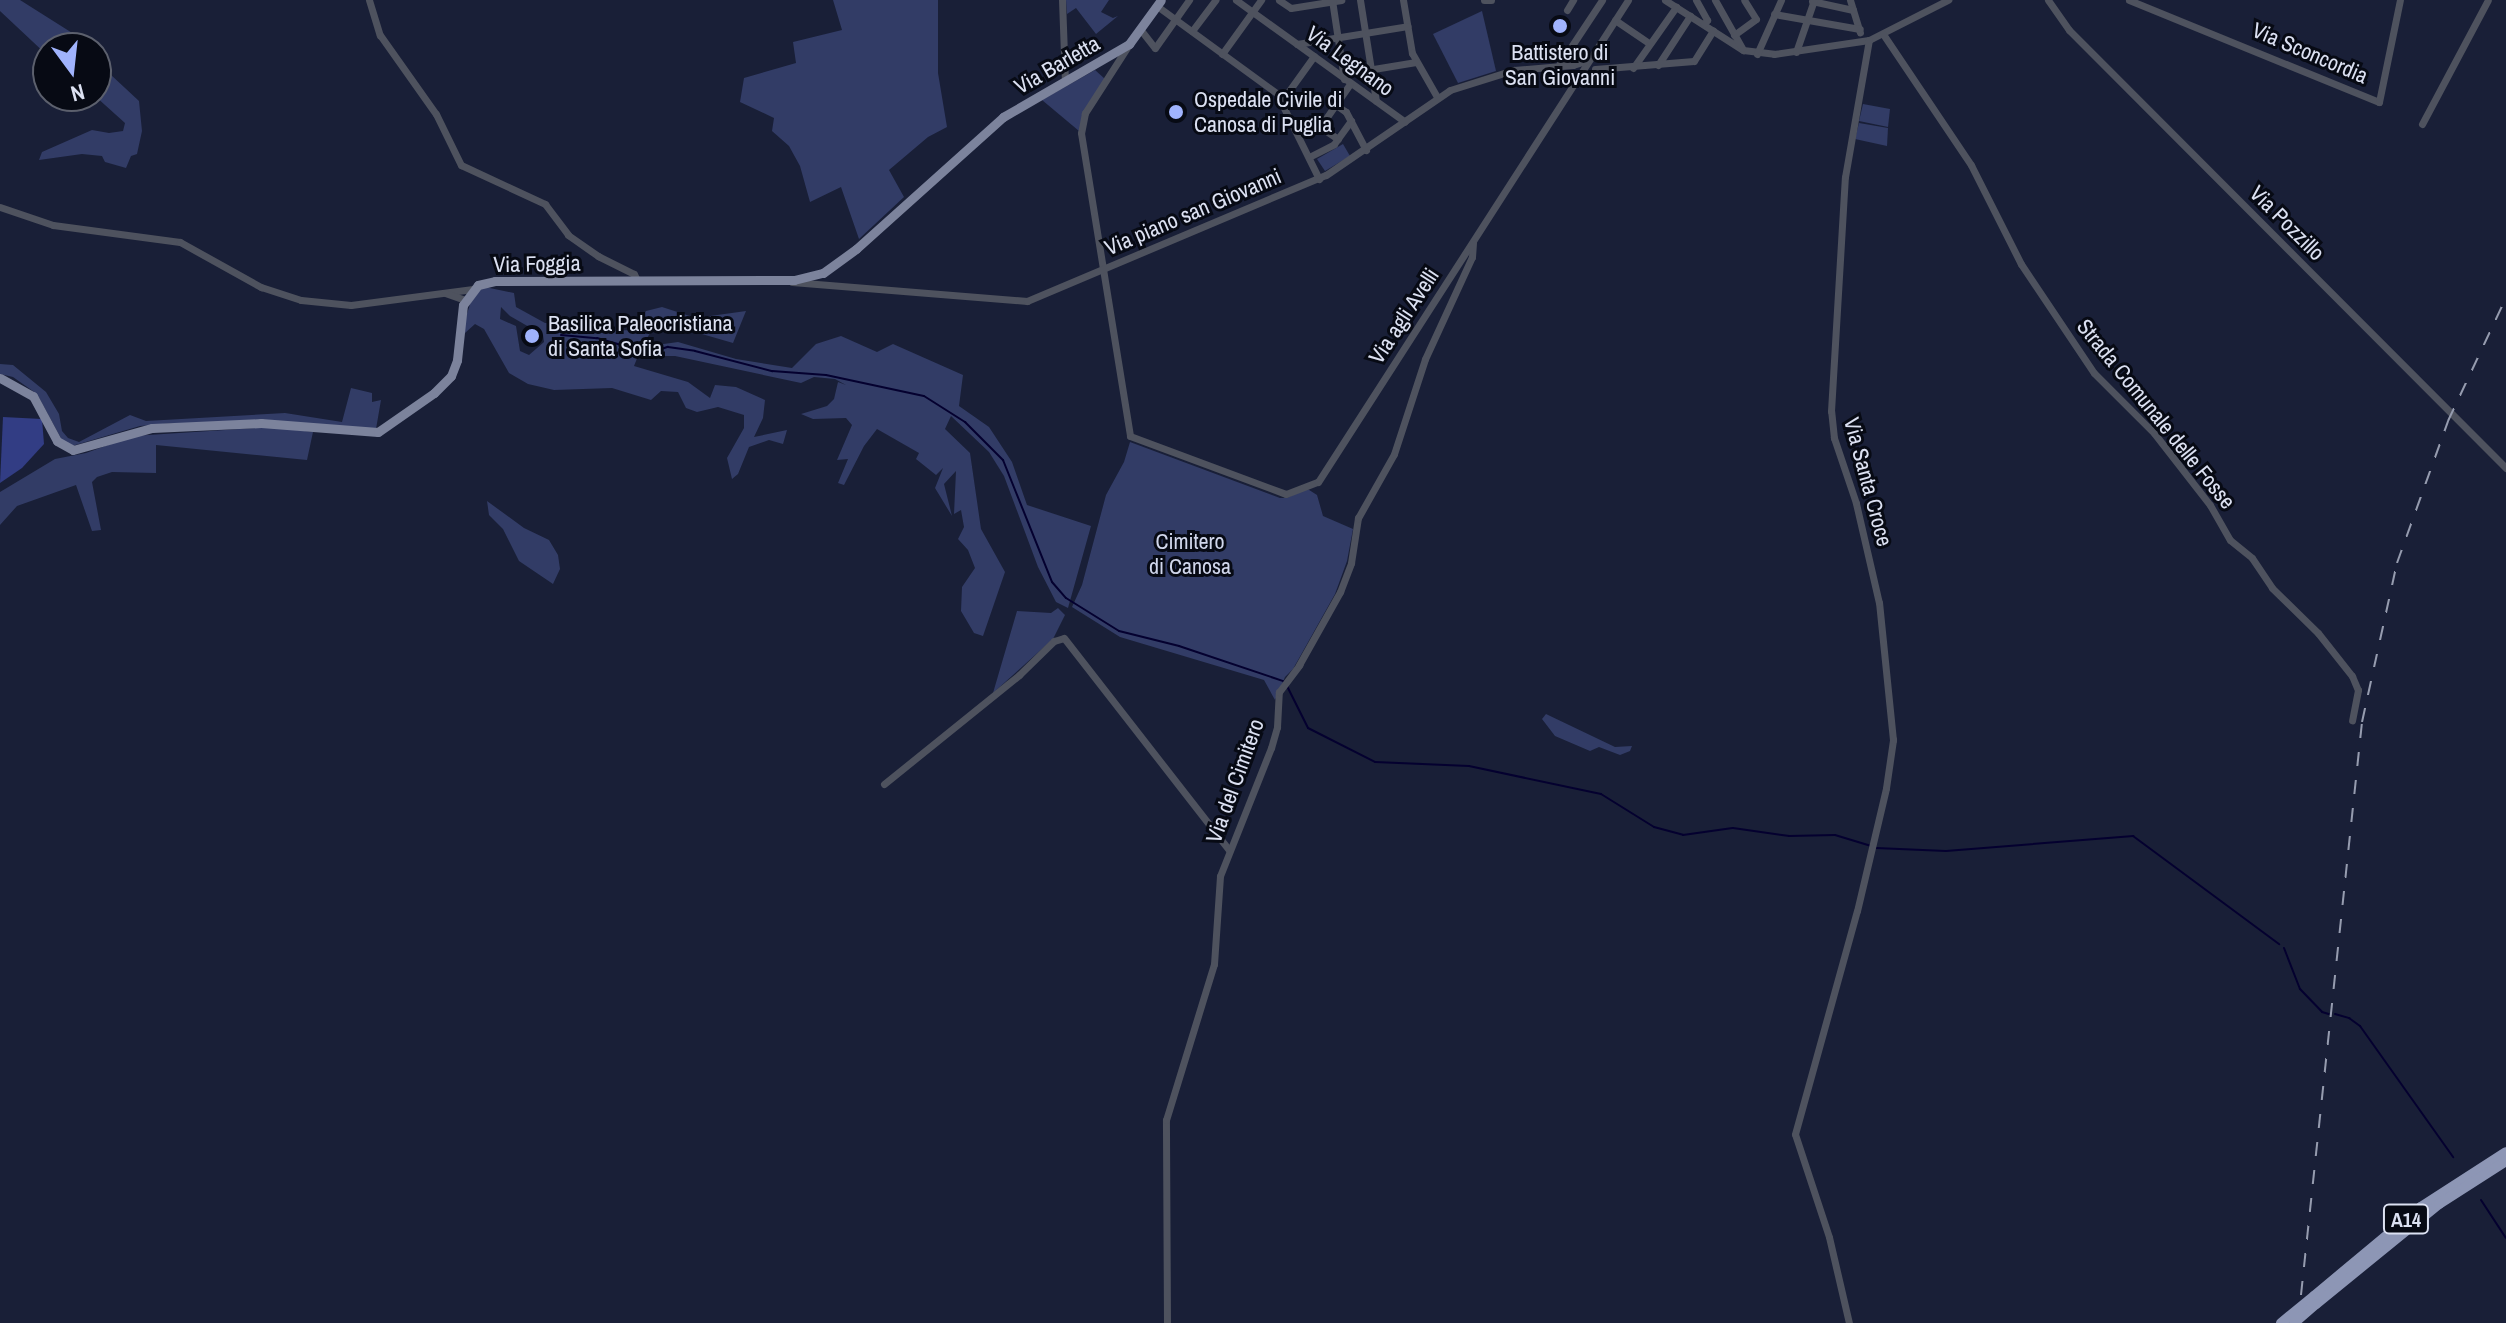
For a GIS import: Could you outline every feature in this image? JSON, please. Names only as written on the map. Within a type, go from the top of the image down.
[{"type":"highway","name":"A14","points":[[2294,1323],[2315,1300],[2421,1207],[2506,1152]]},
{"type":"highway","name":"A14","points":[[2281,1323],[2439,1204],[2506,1161]]},
{"type":"main road","points":[[1129,44],[1159,3]]},
{"type":"main road","name":"Via Barletta","points":[[1003,117],[1129,44]]},
{"type":"main road","name":"Via Foggia","points":[[460,300],[490,281],[809,278],[839,263],[1003,117]]},
{"type":"main road","points":[[0,378],[30,393],[57,441],[73,450],[133,431],[160,427],[261,423],[371,433],[393,423],[451,376],[458,357],[460,300]]},
{"type":"street","points":[[369,0],[380,35],[436,114],[461,165],[545,204],[568,235],[634,274],[637,280]]},
{"type":"street","points":[[1062,0],[1065,82]]},
{"type":"street","points":[[1140,29],[1155,48],[1189,0]]},
{"type":"street","points":[[1192,31],[1215,0]]},
{"type":"street","name":"Via Legnano","points":[[1236,0],[1405,122]]},
{"type":"street","points":[[1222,54],[1261,0]]},
{"type":"street","points":[[1279,0],[1291,8],[1341,0]]},
{"type":"street","points":[[1360,0],[1376,101]]},
{"type":"street","points":[[1403,0],[1416,62],[1437,97]]},
{"type":"street","points":[[1567,10],[1573,0]]},
{"type":"street","points":[[1559,65],[1602,0]]},
{"type":"street","name":"Via agli Avelli","points":[[1102,270],[1130,436],[1280,493],[1318,482],[1628,0]]},
{"type":"street","points":[[1665,0],[1743,50],[1757,54],[1796,52],[1866,41],[1948,0]]},
{"type":"street","points":[[1696,0],[1707,20],[1704,24]]},
{"type":"street","points":[[1715,0],[1743,50]]},
{"type":"street","points":[[1734,35],[1756,19],[1744,0]]},
{"type":"street","points":[[1771,0],[1776,12]]},
{"type":"street","points":[[1757,54],[1781,0]]},
{"type":"street","name":"Via Santa Croce","points":[[1849,1323],[1835,1261],[1795,1128],[1869,860],[1893,740],[1884,634],[1869,556],[1834,438],[1831,411],[1845,177],[1866,41],[1850,0]]},
{"type":"street","name":"Via Sconcordia","points":[[2129,0],[2379,102],[2400,0]]},
{"type":"street","points":[[2422,124],[2488,0]]},
{"type":"street","points":[[1332,1],[1346,79],[1336,105],[1320,127],[1338,139]]},
{"type":"street","points":[[1796,52],[1813,1],[1853,10]]},
{"type":"street","name":"Via Pozzillo","points":[[2050,1],[2069,30],[2506,468]]},
{"type":"street","points":[[1159,3],[1176,20],[1283,98]]},
{"type":"street","points":[[1633,68],[1676,7]]},
{"type":"street","points":[[1776,12],[1860,29]]},
{"type":"street","points":[[1658,65],[1690,16]]},
{"type":"street","points":[[1615,20],[1650,44]]},
{"type":"street","points":[[1297,44],[1408,26]]},
{"type":"street","points":[[1595,69],[1694,61],[1713,31]]},
{"type":"street","name":"Strada Comunale delle Fosse","points":[[1883,34],[1971,165],[2021,264],[2094,373],[2154,433],[2210,505],[2230,540],[2252,558],[2272,588],[2318,633],[2352,676],[2358,690],[2352,720]]},
{"type":"street","points":[[1102,270],[1081,149],[1082,123],[1114,63],[1129,44]]},
{"type":"street","points":[[1314,56],[1281,102],[1319,179]]},
{"type":"street","name":"Via piano san Giovanni","points":[[785,280],[805,285],[1027,301],[1319,179],[1366,150],[1437,97],[1497,74],[1588,60]]},
{"type":"street","points":[[1346,79],[1371,69],[1416,62]]},
{"type":"street","points":[[1336,105],[1351,121],[1366,150]]},
{"type":"street","points":[[1309,157],[1338,139],[1351,121]]},
{"type":"street","points":[[0,207],[53,225],[180,242],[261,287],[301,300],[351,305],[445,293],[460,300]]},
{"type":"street","name":"Via del Cimitero","points":[[1167,1323],[1166,1120],[1214,964],[1217,891],[1229,850],[1271,748],[1284,683],[1299,665],[1340,592],[1351,563],[1358,518],[1394,454],[1425,359],[1472,257],[1473,240]]},
{"type":"street","points":[[884,784],[1008,684],[1054,641],[1064,638],[1229,850]]},
{"type":"green space","points":[[0,0],[20,0],[71,32],[32,32],[32,41],[0,11]]},
{"type":"green space","points":[[833,0],[938,0],[938,73],[947,127],[928,137],[889,170],[904,197],[859,239],[841,187],[810,202],[800,166],[789,146],[772,131],[774,118],[740,102],[744,78],[796,63],[793,42],[842,30]]},
{"type":"green space","points":[[1066,0],[1109,0],[1101,12],[1113,18],[1118,16],[1096,34],[1076,8],[1067,14]]},
{"type":"green space","points":[[1482,11],[1496,71],[1458,83],[1433,34]]},
{"type":"green space","points":[[1095,70],[1105,79],[1079,131],[1042,100]]},
{"type":"green space","points":[[112,76],[139,101],[142,131],[137,154],[131,156],[126,168],[105,162],[102,156],[82,154],[39,160],[42,152],[92,130],[109,133],[123,131],[125,123],[112,111]]},
{"type":"green space","points":[[1863,104],[1890,109],[1888,127],[1859,121]]},
{"type":"green space","points":[[1859,123],[1888,128],[1887,146],[1855,139]]},
{"type":"green space","points":[[1343,144],[1350,156],[1325,171],[1317,159]]},
{"type":"green space","points":[[485,287],[514,293],[516,307],[545,323],[574,324],[609,331],[631,330],[646,311],[662,307],[696,318],[746,311],[733,343],[657,321],[642,347],[678,342],[736,359],[792,368],[816,344],[841,336],[877,352],[893,344],[963,375],[959,406],[989,427],[1012,462],[1027,505],[1091,526],[1068,608],[1056,602],[1038,567],[1004,476],[989,452],[951,416],[945,429],[970,453],[981,529],[1005,572],[983,636],[974,633],[961,611],[962,587],[975,568],[968,550],[958,539],[964,527],[961,510],[954,514],[956,471],[944,484],[952,516],[935,488],[943,468],[936,475],[916,459],[919,453],[877,429],[864,446],[844,485],[838,483],[848,459],[837,460],[852,425],[846,418],[813,419],[801,414],[827,406],[834,399],[838,382],[846,385],[835,379],[814,377],[801,383],[675,356],[638,356],[634,366],[688,382],[710,398],[715,385],[736,387],[765,400],[763,418],[754,437],[787,430],[783,444],[769,440],[749,447],[738,474],[732,479],[727,458],[744,428],[744,415],[718,407],[697,412],[686,408],[678,392],[661,391],[651,400],[612,388],[554,390],[528,384],[509,373],[484,329],[475,324],[465,333],[465,320],[473,295]],"holes":[[[501,307],[510,316],[543,335],[544,342],[529,355],[520,351],[516,326],[500,319]]]},
{"type":"green space","points":[[0,364],[13,365],[46,392],[59,414],[62,431],[68,438],[79,442],[130,415],[146,421],[285,413],[342,422],[351,388],[372,393],[372,402],[381,400],[376,429],[174,423],[140,426],[72,446],[63,442],[37,394],[13,377],[0,374]]},
{"type":"green space","points":[[271,427],[313,432],[307,460],[156,445],[156,473],[112,472],[92,482],[101,530],[92,531],[76,485],[17,506],[0,525],[0,492],[55,459],[86,453],[133,436]]},
{"type":"green space","name":"Cimitero di Canosa","points":[[1130,442],[1280,498],[1287,498],[1306,488],[1317,495],[1323,516],[1353,529],[1347,561],[1335,594],[1293,669],[1285,677],[1275,700],[1264,680],[1120,637],[1072,607],[1082,585],[1106,495],[1124,462]]},
{"type":"green space","points":[[487,501],[524,528],[549,540],[558,555],[560,569],[553,584],[519,561],[503,529],[489,515]]},
{"type":"green space","points":[[1058,608],[1065,615],[1053,639],[993,693],[1017,611],[1051,613]]},
{"type":"green space","points":[[1546,714],[1615,747],[1632,746],[1630,751],[1620,755],[1599,747],[1590,751],[1555,736],[1542,719]]},
{"type":"shaded area","points":[[3,417],[42,419],[44,444],[22,468],[0,483]]},
{"type":"waterway","points":[[561,335],[597,338],[649,353],[668,347],[695,351],[772,371],[826,375],[924,396],[965,422],[1003,460],[1052,582],[1066,598],[1119,631],[1179,646],[1283,681]]},
{"type":"waterway","points":[[1287,686],[1308,728],[1375,762],[1469,766],[1601,794],[1654,827],[1683,835],[1733,828],[1789,836],[1835,835],[1870,846]]},
{"type":"waterway","points":[[1876,848],[1946,851],[2133,836],[2279,944]]},
{"type":"waterway","points":[[2284,948],[2300,989],[2322,1012],[2329,1014]]},
{"type":"waterway","points":[[2335,1014],[2349,1018],[2360,1026],[2453,1157]]},
{"type":"waterway","points":[[2481,1200],[2506,1238]]},
{"type":"railway","points":[[2298,1323],[2362,722],[2397,563],[2448,421],[2506,298]]},
{"type":"place","name":"Battistero di San Giovanni","points":[[1560,26]]},
{"type":"place","name":"Ospedale Civile di Canosa di Puglia","points":[[1176,112]]},
{"type":"place","name":"Basilica Paleocristiana di Santa Sofia","points":[[532,336]]}]
